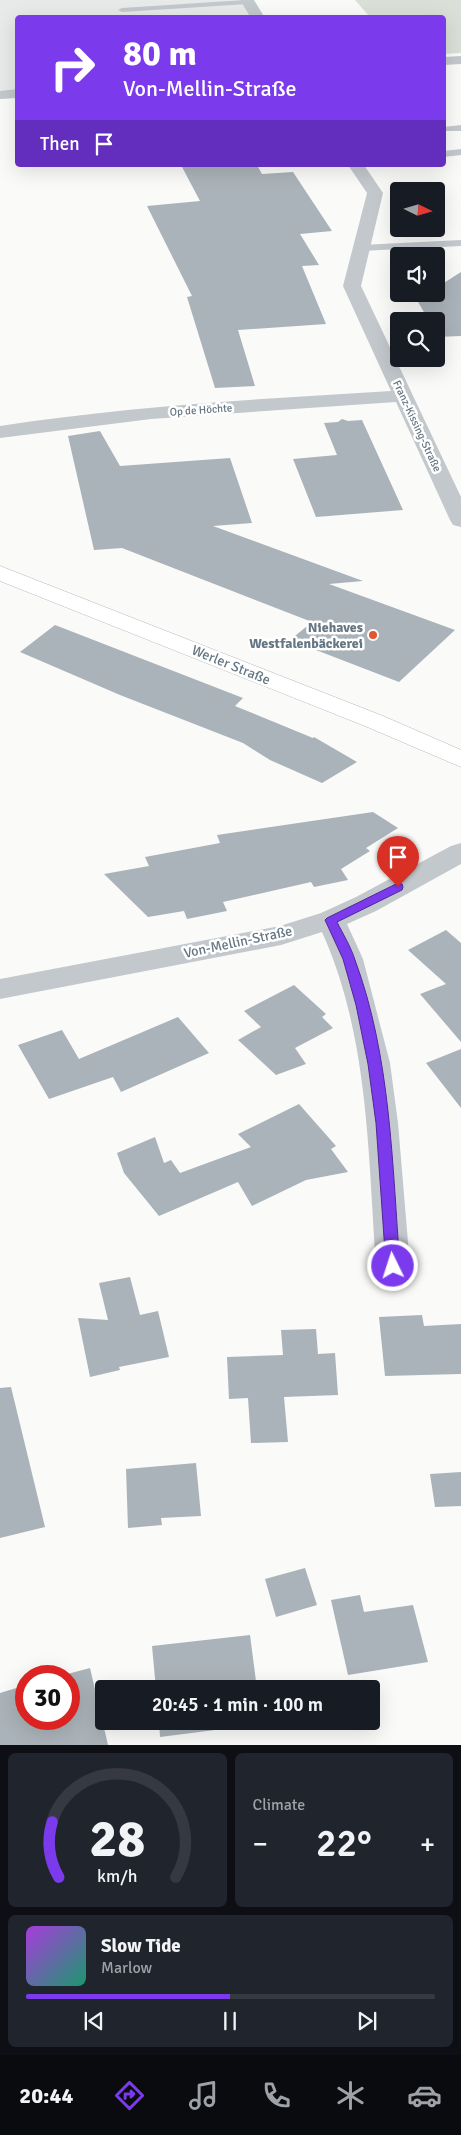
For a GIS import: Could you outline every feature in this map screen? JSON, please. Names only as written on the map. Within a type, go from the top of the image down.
[{"type":"main road","name":"Werler Straße","points":[[0,573],[374,721],[461,759]]},
{"type":"street","points":[[247,1],[256,15]]},
{"type":"street","points":[[446,61],[461,60]]},
{"type":"street","points":[[0,95],[15,94]]},
{"type":"street","name":"Franz-Kissing-Straße","points":[[357,167],[375,193],[352,286],[459,512]]},
{"type":"street","name":"Op de Höchte","points":[[0,432],[156,414],[403,396]]},
{"type":"street","name":"Von-Mellin-Straße","points":[[0,989],[281,935],[331,920],[366,904],[461,852]]},
{"type":"street","points":[[331,920],[349,959],[362,1005],[375,1064],[382,1123],[393,1266]]},
{"type":"lane","points":[[117,0],[124,14],[156,8],[247,1]]},
{"type":"lane","points":[[156,8],[160,15]]},
{"type":"lane","points":[[446,130],[461,128]]},
{"type":"lane","points":[[446,154],[461,152]]},
{"type":"lane","points":[[361,248],[461,243]]},
{"type":"shaded area","points":[[0,0],[240,0],[251,15],[15,15],[15,91],[0,92]]},
{"type":"shaded area","points":[[355,0],[461,0],[461,53],[446,54],[446,15],[368,15]]},
{"type":"building","points":[[182,167],[258,167],[262,174],[293,172],[332,231],[300,234],[319,265],[302,266],[326,324],[238,330],[255,386],[215,388],[187,297],[192,296],[147,206],[200,201]]},
{"type":"building","points":[[461,272],[461,336],[445,337],[445,312],[424,312],[418,302],[445,302],[445,282]]},
{"type":"building","points":[[342,419],[348,421],[362,420],[403,510],[316,517],[293,459],[337,455],[324,423],[338,422]]},
{"type":"building","points":[[100,431],[120,466],[230,458],[252,523],[213,526],[363,581],[329,584],[455,630],[399,682],[290,640],[312,622],[122,548],[94,550],[68,436]]},
{"type":"building","points":[[55,625],[243,698],[235,706],[314,737],[357,762],[322,783],[270,760],[243,743],[120,695],[20,652]]},
{"type":"building","points":[[373,812],[398,828],[366,848],[370,851],[341,869],[348,880],[314,887],[311,882],[223,902],[227,911],[187,919],[184,911],[148,917],[104,874],[149,866],[145,857],[220,843],[217,835]]},
{"type":"building","points":[[446,930],[461,943],[461,1042],[420,994],[446,984],[408,950]]},
{"type":"building","points":[[294,985],[326,1014],[322,1017],[333,1028],[295,1048],[306,1064],[276,1075],[238,1040],[261,1027],[244,1011]]},
{"type":"building","points":[[178,1017],[209,1053],[121,1092],[113,1077],[49,1099],[18,1045],[62,1030],[79,1059]]},
{"type":"building","points":[[461,1049],[461,1108],[426,1063]]},
{"type":"building","points":[[299,1104],[336,1146],[331,1149],[348,1172],[306,1180],[252,1206],[238,1182],[159,1216],[124,1173],[117,1153],[155,1137],[164,1163],[171,1160],[180,1173],[251,1147],[238,1134]]},
{"type":"building","points":[[130,1277],[140,1315],[158,1311],[169,1357],[119,1367],[120,1370],[90,1377],[78,1318],[108,1320],[99,1283]]},
{"type":"building","points":[[422,1315],[424,1326],[461,1324],[461,1374],[385,1376],[379,1317]]},
{"type":"building","points":[[316,1329],[318,1354],[335,1353],[338,1395],[284,1397],[288,1442],[251,1443],[248,1398],[229,1399],[227,1357],[283,1355],[281,1330]]},
{"type":"building","points":[[11,1387],[45,1527],[0,1538],[0,1388]]},
{"type":"building","points":[[196,1463],[201,1516],[161,1518],[162,1525],[128,1528],[126,1469]]},
{"type":"building","points":[[461,1472],[461,1506],[435,1507],[430,1474]]},
{"type":"building","points":[[305,1568],[317,1605],[276,1617],[265,1579]]},
{"type":"building","points":[[360,1595],[364,1612],[413,1605],[428,1662],[348,1675],[331,1600]]},
{"type":"building","points":[[250,1635],[256,1680],[155,1680],[152,1646]]},
{"type":"building","points":[[90,1668],[95,1689],[95,1730],[104,1730],[108,1745],[0,1745],[0,1693],[15,1688],[15,1730],[80,1730],[80,1671]]},
{"type":"building","points":[[160,1730],[215,1730],[160,1737]]},
{"type":"place","name":"Niehaves Westfalenbäckerei","points":[[373,635]]},
{"type":"route","points":[[393,1266],[382,1123],[375,1064],[362,1005],[349,959],[331,920],[398,887]]}]
